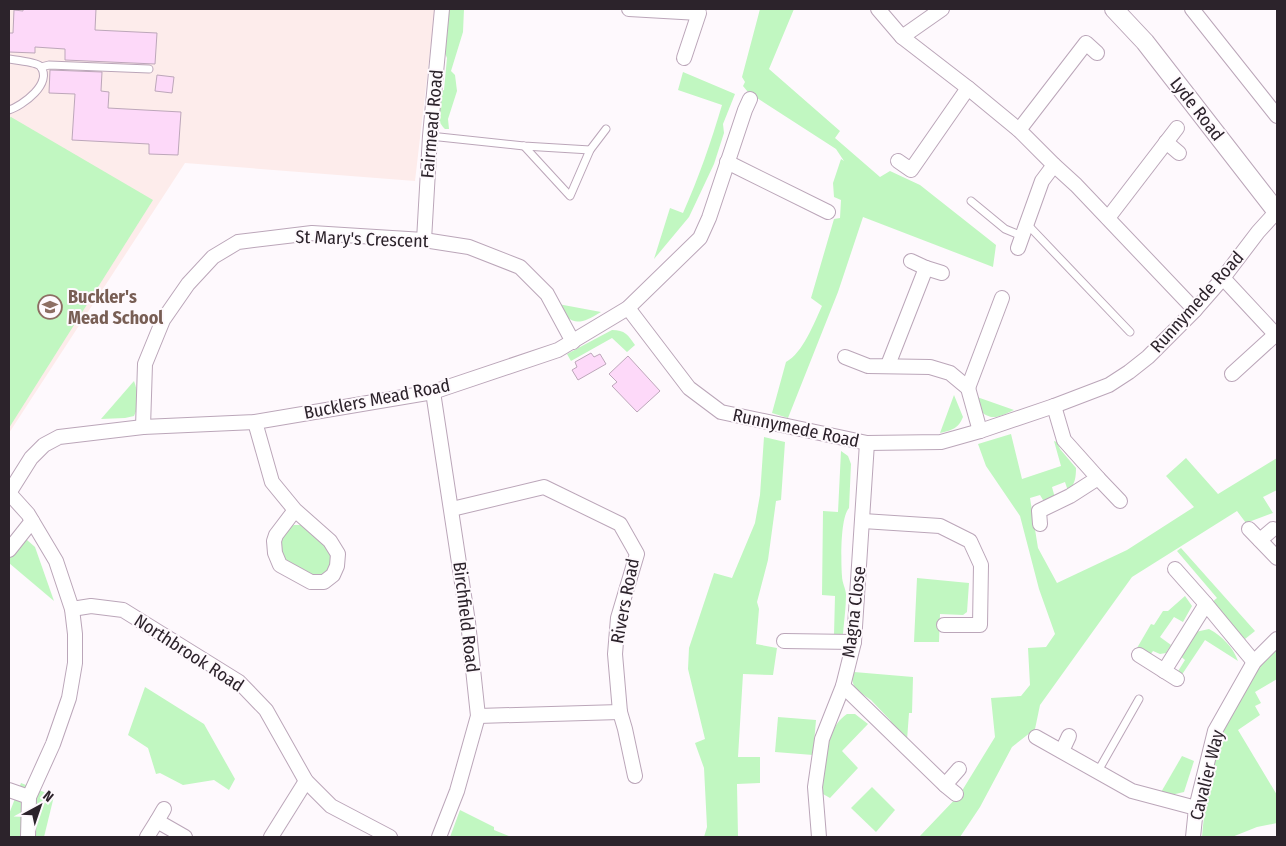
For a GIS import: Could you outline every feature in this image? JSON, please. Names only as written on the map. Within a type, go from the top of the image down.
[{"type":"street","name":"Fairmead Road","points":[[424,240],[430,136],[442,9]]},
{"type":"street","points":[[629,9],[699,14],[684,58]]},
{"type":"street","points":[[878,9],[902,36],[1019,130],[1076,185],[1195,310]]},
{"type":"street","points":[[902,36],[942,9]]},
{"type":"street","name":"Lyde Road","points":[[1114,9],[1145,42],[1277,211]]},
{"type":"street","points":[[1192,9],[1277,116]]},
{"type":"street","points":[[1019,130],[1086,43],[1098,53]]},
{"type":"street","points":[[898,161],[911,170],[968,88]]},
{"type":"street","name":"Bucklers Mead Road","points":[[9,493],[31,458],[44,445],[59,437],[143,427],[255,422],[433,392],[558,350],[628,308],[700,238],[709,218],[750,99]]},
{"type":"street","points":[[1108,218],[1176,128]]},
{"type":"street","points":[[1166,142],[1179,153]]},
{"type":"street","points":[[727,162],[828,212]]},
{"type":"street","points":[[1022,236],[1042,181],[1054,165]]},
{"type":"street","name":"Runnymede Road","points":[[628,308],[689,388],[721,412],[867,443],[941,442],[1054,406],[1109,384],[1129,372],[1148,358],[1195,310],[1277,211]]},
{"type":"street","name":"St Mary's Crescent","points":[[143,427],[145,364],[163,320],[188,284],[213,257],[238,242],[312,234],[424,240],[469,247],[520,267],[547,294],[573,342]]},
{"type":"street","points":[[912,261],[942,273]]},
{"type":"street","points":[[888,365],[926,268]]},
{"type":"street","points":[[1223,278],[1277,335],[1232,374]]},
{"type":"street","points":[[968,388],[1002,298]]},
{"type":"street","points":[[845,357],[868,366],[930,367],[950,373],[968,388],[980,431]]},
{"type":"street","name":"Birchfield Road","points":[[433,392],[468,622],[478,716],[458,791],[439,837]]},
{"type":"street","points":[[1054,406],[1064,440],[1120,501]]},
{"type":"street","points":[[255,422],[272,482],[295,510],[330,541],[338,554],[337,566],[333,575],[324,582],[311,582],[280,565],[275,553],[274,541],[276,535],[295,510]]},
{"type":"street","name":"Magna Close","points":[[819,837],[816,787],[822,739],[843,686],[854,642],[867,443]]},
{"type":"street","points":[[1038,512],[1070,496],[1098,478]]},
{"type":"street","name":"Rivers Road","points":[[452,509],[544,487],[620,524],[637,554],[618,618],[615,654],[620,712],[626,729],[634,776]]},
{"type":"street","points":[[9,493],[28,514],[56,561],[72,609],[75,634],[75,663],[69,698],[53,744],[29,797],[28,837]]},
{"type":"street","points":[[9,550],[32,521]]},
{"type":"street","points":[[863,521],[940,526],[970,541],[981,565],[980,625],[944,625]]},
{"type":"street","points":[[1249,529],[1277,558]]},
{"type":"street","points":[[1260,540],[1273,529]]},
{"type":"street","points":[[1175,568],[1254,662]]},
{"type":"street","points":[[1164,671],[1206,604]]},
{"type":"street","name":"Northbrook Road","points":[[72,609],[91,606],[123,610],[239,682],[266,710],[306,781],[331,806],[390,837]]},
{"type":"street","name":"Cavalier Way","points":[[1193,837],[1196,808],[1215,731],[1254,662],[1277,639]]},
{"type":"street","points":[[784,641],[854,642]]},
{"type":"street","points":[[1139,655],[1177,679]]},
{"type":"street","points":[[843,686],[951,790],[959,769]]},
{"type":"street","points":[[478,716],[620,712]]},
{"type":"street","points":[[1062,751],[1069,736]]},
{"type":"street","points":[[1036,737],[1132,791],[1196,808]]},
{"type":"street","points":[[272,837],[306,781]]},
{"type":"street","points":[[9,790],[29,797]]},
{"type":"street","points":[[147,837],[160,815],[185,837]]},
{"type":"lane","points":[[9,60],[36,64],[40,67],[43,75],[40,86],[33,96],[18,107],[9,110]]},
{"type":"lane","points":[[40,67],[49,65],[149,69]]},
{"type":"lane","points":[[524,146],[570,196],[590,150],[606,129]]},
{"type":"lane","points":[[430,136],[524,146],[590,150]]},
{"type":"lane","points":[[971,201],[1005,229],[1022,236],[1130,332]]},
{"type":"lane","points":[[1098,771],[1139,699]]},
{"type":"shaded area","name":"Buckler's Mead School","points":[[9,9],[435,9],[415,181],[185,163],[9,433]]},
{"type":"green space","points":[[449,9],[464,9],[463,32],[451,71],[455,75],[457,91],[448,119],[449,129],[445,129],[439,121],[437,108],[438,93],[444,90],[447,58],[442,46],[444,13]]},
{"type":"green space","points":[[760,9],[794,9],[769,69],[840,131],[835,138],[880,177],[890,171],[920,185],[996,245],[993,267],[863,217],[838,292],[788,418],[772,413],[786,362],[803,345],[822,306],[811,298],[834,219],[840,218],[841,200],[834,197],[833,183],[841,159],[844,161],[836,149],[754,96],[752,97],[743,86],[745,82],[742,77]]},
{"type":"green space","points":[[683,72],[735,94],[723,124],[724,133],[714,164],[689,217],[654,259],[670,208],[683,213],[714,132],[722,105],[678,90]]},
{"type":"green space","points":[[11,117],[153,200],[9,428],[9,118]]},
{"type":"green space","points":[[558,304],[601,312],[576,322],[567,317]]},
{"type":"green space","points":[[612,330],[626,334],[635,345],[627,352],[612,338],[571,361],[567,354]]},
{"type":"green space","points":[[134,381],[138,399],[134,416],[101,419]]},
{"type":"green space","points":[[954,395],[963,417],[954,428],[940,433]]},
{"type":"green space","points":[[977,397],[1014,410],[995,417],[987,416],[978,409]]},
{"type":"green space","points":[[1011,434],[1022,479],[1061,466],[1054,441],[1057,442],[1060,449],[1076,468],[1075,481],[1068,491],[1065,482],[1052,487],[1055,498],[1048,502],[1043,500],[1040,495],[1030,498],[1038,548],[1057,583],[1127,550],[1194,507],[1166,476],[1186,458],[1218,494],[1277,458],[1277,490],[1263,497],[1273,513],[1246,523],[1237,511],[1132,577],[1040,705],[1035,729],[1012,747],[980,807],[960,837],[919,837],[960,794],[995,737],[991,698],[1021,696],[1030,685],[1028,648],[1046,647],[1055,634],[1039,589],[1020,516],[986,466],[978,444]]},
{"type":"green space","points":[[764,437],[785,442],[781,500],[776,501],[768,560],[757,602],[759,609],[756,644],[777,648],[773,675],[743,674],[738,757],[760,757],[760,783],[737,784],[738,837],[704,837],[707,827],[704,768],[695,743],[705,739],[688,669],[689,648],[714,573],[732,578],[755,523],[760,495]]},
{"type":"green space","points":[[841,451],[848,456],[851,464],[849,508],[844,521],[842,540],[842,579],[846,595],[843,634],[841,636],[834,635],[835,596],[822,595],[823,511],[838,512]]},
{"type":"green space","points":[[294,525],[303,525],[334,553],[329,573],[316,577],[300,571],[284,561],[278,551],[280,542],[284,532]]},
{"type":"green space","points":[[27,540],[35,547],[54,601],[9,563],[9,555],[19,541]]},
{"type":"green space","points":[[1181,548],[1255,631],[1245,639],[1211,603],[1217,598],[1177,551]]},
{"type":"green space","points":[[917,578],[969,583],[967,612],[963,615],[940,614],[939,642],[914,642]]},
{"type":"green space","points":[[1185,596],[1192,606],[1183,622],[1174,617],[1160,637],[1171,645],[1166,653],[1160,654],[1153,651],[1150,655],[1137,648],[1151,624],[1154,625],[1163,611],[1168,611]]},
{"type":"green space","points":[[1209,629],[1226,642],[1238,661],[1205,640],[1179,679],[1175,676],[1185,660],[1177,653],[1191,633]]},
{"type":"green space","points":[[1277,648],[1277,679],[1255,692],[1261,703],[1255,706],[1260,715],[1238,730],[1277,795],[1277,823],[1257,827],[1232,837],[1202,837],[1209,785],[1222,735],[1244,688],[1259,667]]},
{"type":"green space","points":[[854,672],[913,677],[912,713],[909,713],[907,740],[871,700],[855,689],[852,680]]},
{"type":"green space","points":[[145,687],[204,724],[235,779],[229,790],[214,780],[183,785],[160,773],[156,774],[148,748],[128,735]]},
{"type":"green space","points":[[847,714],[855,714],[868,724],[842,751],[858,768],[830,798],[823,794],[826,750],[834,729]]},
{"type":"green space","points":[[778,717],[816,720],[813,755],[775,752]]},
{"type":"green space","points":[[1182,756],[1194,761],[1184,792],[1171,795],[1160,794]]},
{"type":"green space","points":[[21,783],[54,796],[44,837],[9,837],[9,814]]},
{"type":"green space","points":[[872,787],[895,810],[876,832],[851,808]]},
{"type":"green space","points":[[460,810],[494,827],[494,830],[511,837],[450,837]]},
{"type":"building","points":[[23,9],[96,9],[95,30],[157,33],[155,64],[65,60],[65,49],[35,47],[35,53],[9,52],[9,33],[13,33],[14,10],[23,11]]},
{"type":"building","points":[[50,70],[102,72],[101,91],[109,92],[108,108],[181,112],[178,155],[149,154],[149,144],[72,140],[75,94],[49,93]]},
{"type":"building","points":[[157,75],[174,77],[172,93],[155,91]]},
{"type":"building","points":[[591,353],[594,357],[600,354],[606,364],[578,380],[572,370],[577,367],[575,362]]},
{"type":"building","points":[[628,356],[660,391],[637,412],[612,386],[617,382],[609,374]]},
{"type":"place","name":"Buckler's Mead School","points":[[50,307]]}]
